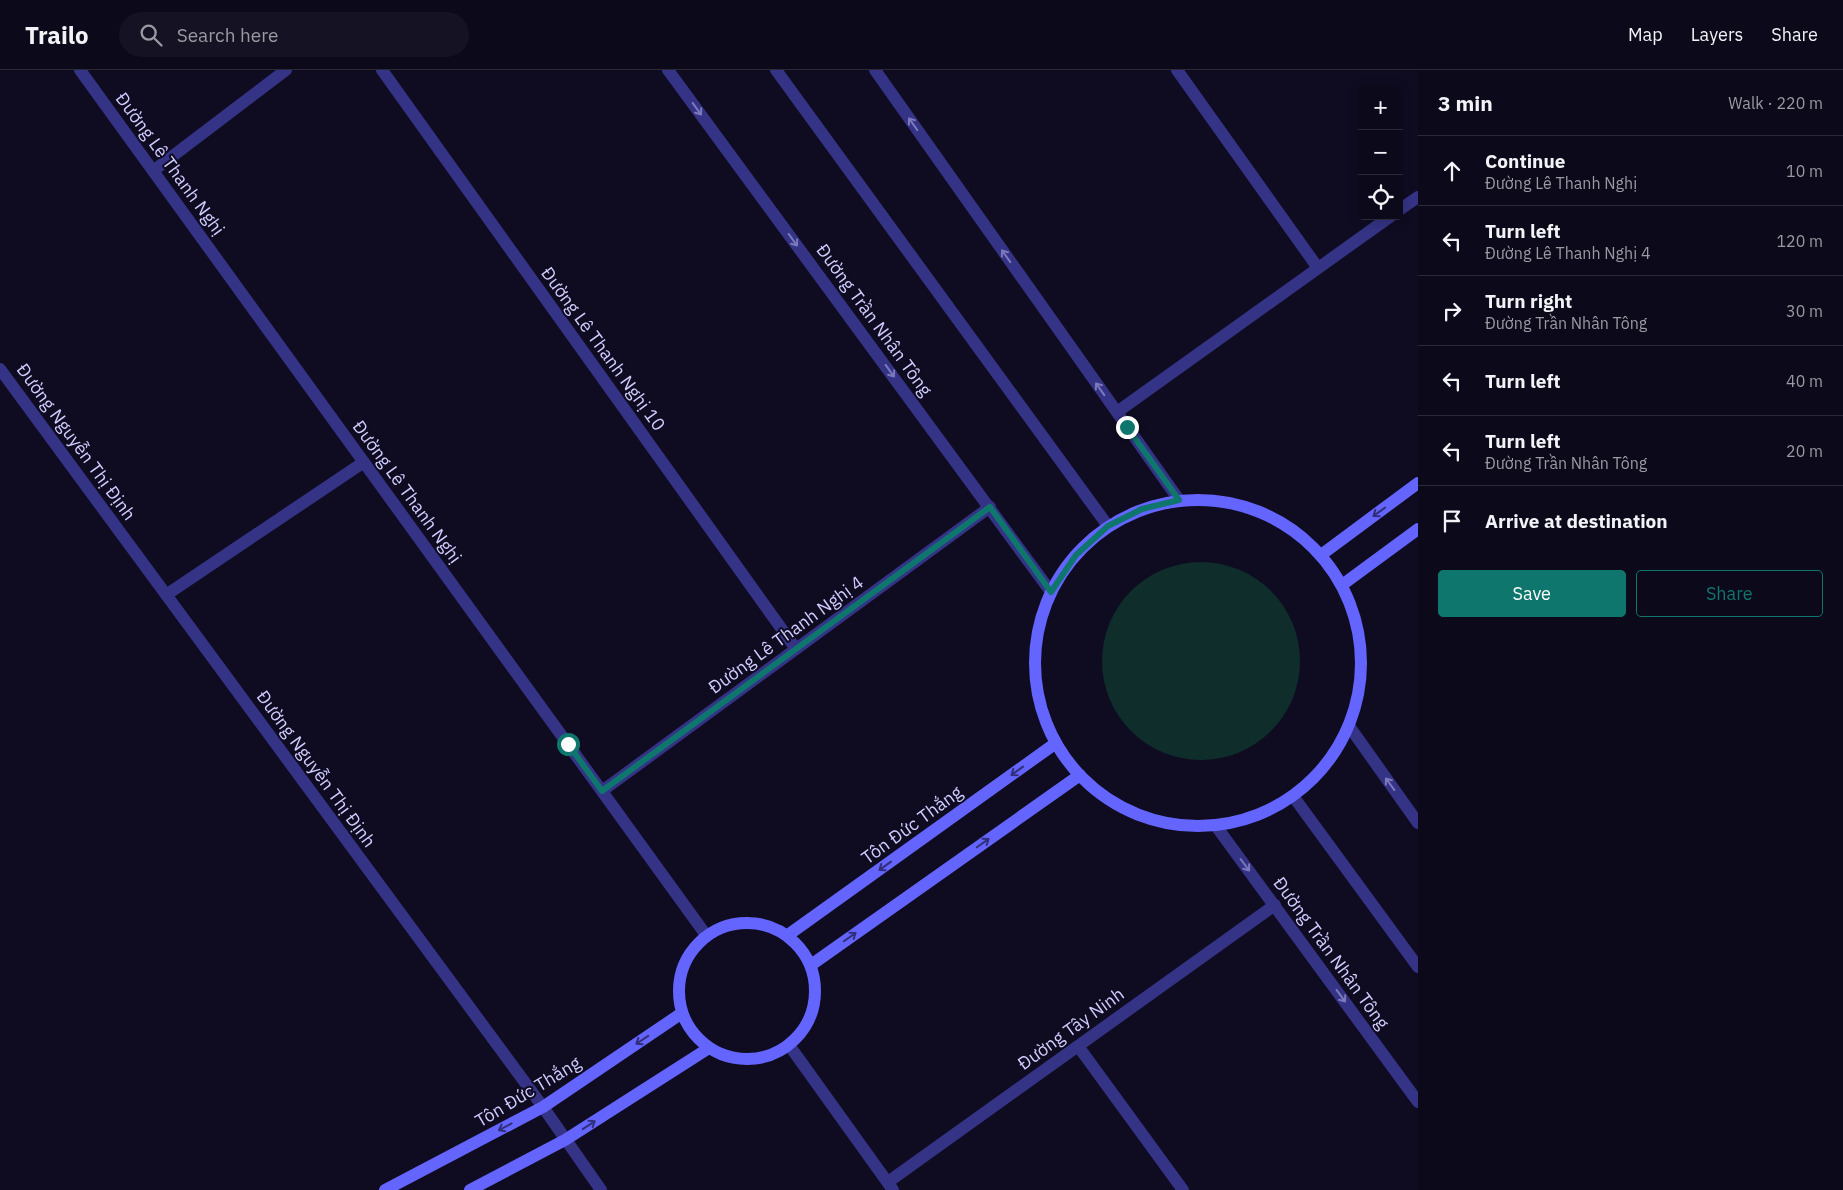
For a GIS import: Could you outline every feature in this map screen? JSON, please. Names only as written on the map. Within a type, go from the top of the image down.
[{"type":"street","name":"Đường Lê Thanh Nghị","points":[[80,70],[706,936]]},
{"type":"street","points":[[153,171],[286,70]]},
{"type":"street","name":"Đường Lê Thanh Nghị 10","points":[[382,70],[796,649]]},
{"type":"street","name":"Đường Trần Nhân Tông","points":[[668,70],[1051,592]]},
{"type":"street","points":[[776,70],[1108,526]]},
{"type":"street","points":[[875,70],[1179,500]]},
{"type":"street","points":[[1177,70],[1318,268]]},
{"type":"street","points":[[1403,207],[1418,197]]},
{"type":"street","points":[[1117,412],[1385,220]]},
{"type":"street","name":"Đường Nguyễn Thị Định","points":[[0,369],[543,1107],[601,1190]]},
{"type":"street","points":[[166,595],[364,462]]},
{"type":"street","points":[[1321,555],[1418,483]]},
{"type":"street","points":[[1179,500],[1219,500],[1257,509],[1292,528],[1321,555],[1342,585],[1356,619],[1361,655],[1359,691],[1349,726],[1325,765],[1293,796],[1256,816],[1216,826],[1178,825],[1142,816],[1108,799],[1080,775],[1056,743],[1041,707],[1036,668],[1039,629],[1051,592],[1076,555],[1108,526],[1142,509],[1179,500]]},
{"type":"street","name":"Đường Lê Thanh Nghị 4","points":[[602,791],[990,507]]},
{"type":"street","points":[[1342,585],[1418,529]]},
{"type":"street","points":[[1349,726],[1413,806],[1418,823]]},
{"type":"street","name":"Tôn Đức Thắng","points":[[788,936],[1056,743]]},
{"type":"street","points":[[811,965],[1080,775]]},
{"type":"street","points":[[1293,796],[1418,967]]},
{"type":"street","name":"Đường Trần Nhân Tông","points":[[1216,826],[1418,1102]]},
{"type":"street","name":"Đường Tây Ninh","points":[[890,1186],[1078,1046],[1275,905]]},
{"type":"street","points":[[747,922],[769,925],[788,936],[802,949],[811,965],[815,982],[814,1000],[810,1017],[801,1032],[788,1045],[770,1055],[750,1060],[729,1057],[709,1048],[693,1033],[682,1013],[678,991],[681,970],[691,951],[706,936],[725,925],[747,922]]},
{"type":"street","name":"Tôn Đức Thắng","points":[[385,1190],[543,1107],[682,1013]]},
{"type":"street","points":[[788,1045],[890,1186]]},
{"type":"street","points":[[1078,1046],[1183,1190]]},
{"type":"street","points":[[470,1190],[566,1140],[709,1048]]},
{"type":"green space","points":[[1191,562],[1211,562],[1220,563],[1248,573],[1264,584],[1278,598],[1293,623],[1299,642],[1299,680],[1289,708],[1278,724],[1264,738],[1248,749],[1230,756],[1211,760],[1191,760],[1182,759],[1154,749],[1138,738],[1124,724],[1113,708],[1106,690],[1102,671],[1102,651],[1103,642],[1113,614],[1124,598],[1138,584],[1154,573],[1172,566]]},
{"type":"route","points":[[568,744],[602,791],[990,507],[1051,592],[1076,555],[1108,526],[1142,509],[1179,500],[1127,427]]}]
